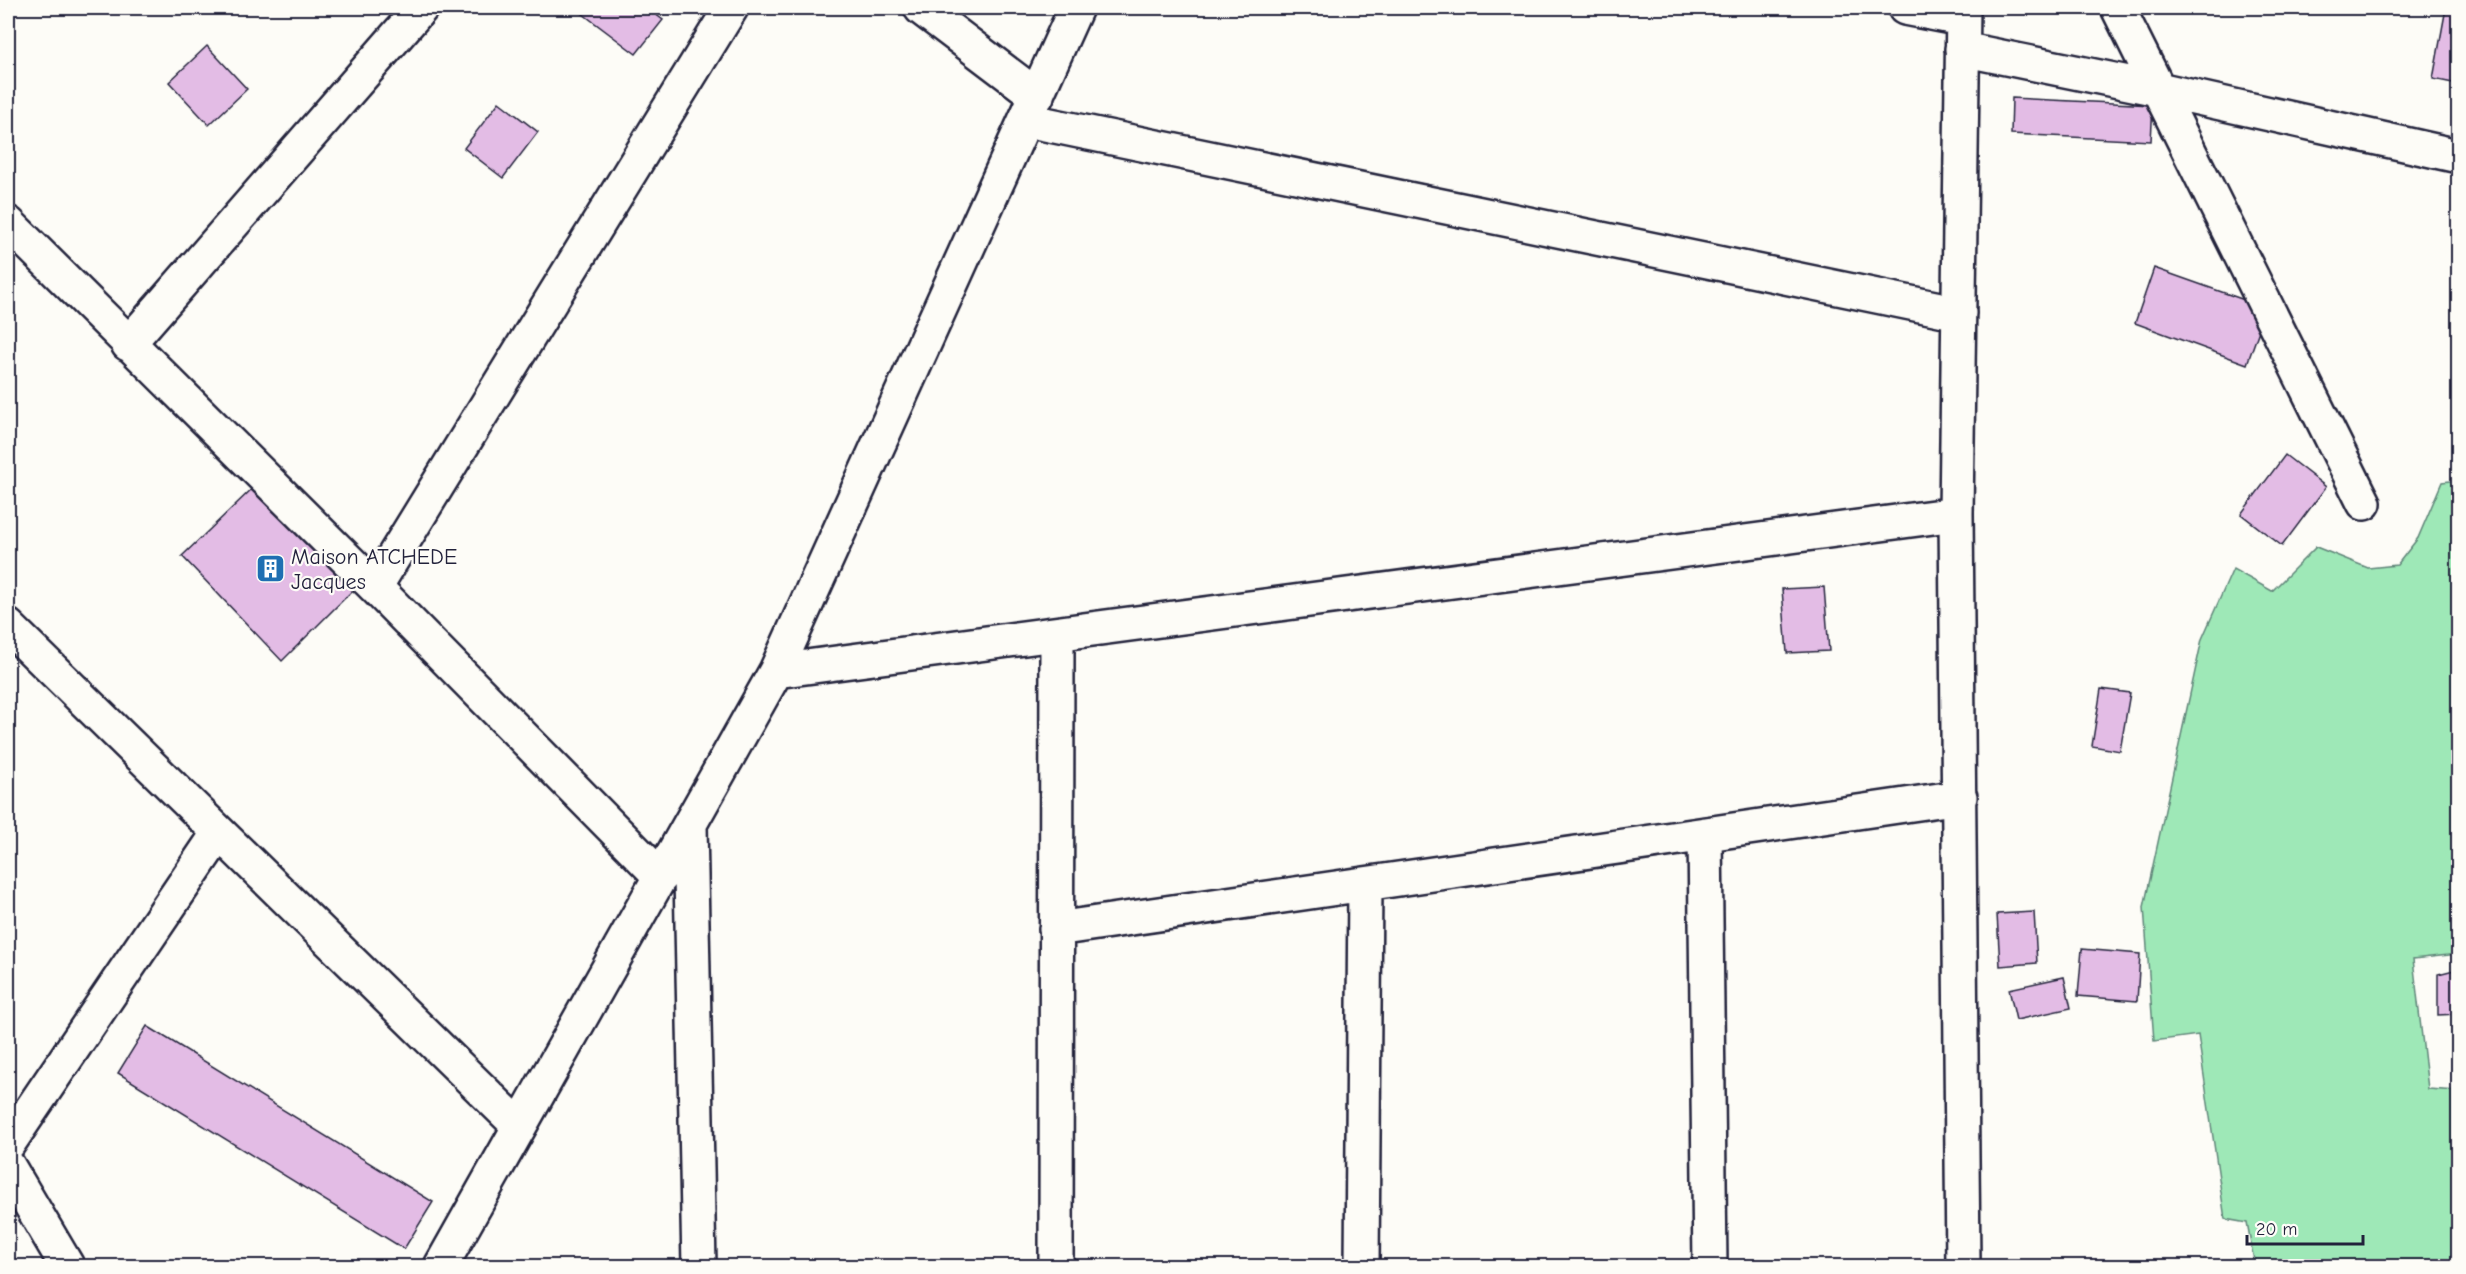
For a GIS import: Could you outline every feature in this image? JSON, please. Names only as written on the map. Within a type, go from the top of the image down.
[{"type":"street","points":[[128,344],[421,8]]},
{"type":"street","points":[[375,587],[731,8]]},
{"type":"street","points":[[921,8],[1031,108],[1959,313]]},
{"type":"street","points":[[441,1266],[776,671],[1076,8]]},
{"type":"street","points":[[1905,8],[2158,88],[2458,156]]},
{"type":"street","points":[[2118,8],[2364,503]]},
{"type":"street","points":[[1962,25],[1956,514],[1963,1266]]},
{"type":"street","points":[[8,223],[375,587],[661,877]]},
{"type":"street","points":[[776,671],[1956,514]]},
{"type":"street","points":[[8,626],[218,834],[519,1126]]},
{"type":"street","points":[[1056,1266],[1057,634]]},
{"type":"street","points":[[1056,929],[1960,798]]},
{"type":"street","points":[[690,826],[699,1266]]},
{"type":"street","points":[[8,1144],[218,834]]},
{"type":"street","points":[[1705,834],[1710,1266]]},
{"type":"street","points":[[1362,1266],[1365,884]]},
{"type":"street","points":[[12,1186],[67,1266]]},
{"type":"green space","points":[[2458,480],[2458,954],[2413,959],[2428,1089],[2458,1091],[2458,1266],[2255,1266],[2247,1223],[2225,1219],[2198,1035],[2154,1041],[2144,907],[2202,639],[2233,569],[2272,591],[2316,547],[2368,568],[2397,565],[2418,538],[2442,482]]},
{"type":"building","points":[[575,8],[647,8],[663,20],[636,54]]},
{"type":"building","points":[[2446,8],[2458,8],[2458,84],[2433,79]]},
{"type":"building","points":[[207,46],[247,89],[209,125],[169,82]]},
{"type":"building","points":[[2012,98],[2153,105],[2151,141],[2011,134]]},
{"type":"building","points":[[499,102],[538,132],[503,178],[464,148]]},
{"type":"building","points":[[2154,268],[2267,308],[2247,364],[2135,323]]},
{"type":"building","points":[[2285,455],[2326,487],[2282,546],[2241,514]]},
{"type":"building","name":"Maison ATCHEDE Jacques","points":[[256,485],[360,583],[282,661],[182,556]]},
{"type":"building","points":[[1824,587],[1829,651],[1787,653],[1782,589]]},
{"type":"building","points":[[2101,689],[2130,693],[2120,751],[2092,746]]},
{"type":"building","points":[[2034,912],[2037,963],[2000,966],[1997,914]]},
{"type":"building","points":[[2082,949],[2140,954],[2137,1001],[2078,996]]},
{"type":"building","points":[[2458,969],[2458,1014],[2438,1015],[2438,974]]},
{"type":"building","points":[[2064,977],[2071,1008],[2016,1020],[2009,989]]},
{"type":"building","points":[[147,1026],[433,1202],[404,1249],[118,1073]]},
{"type":"place","name":"Maison ATCHEDE Jacques","points":[[270,569]]}]
